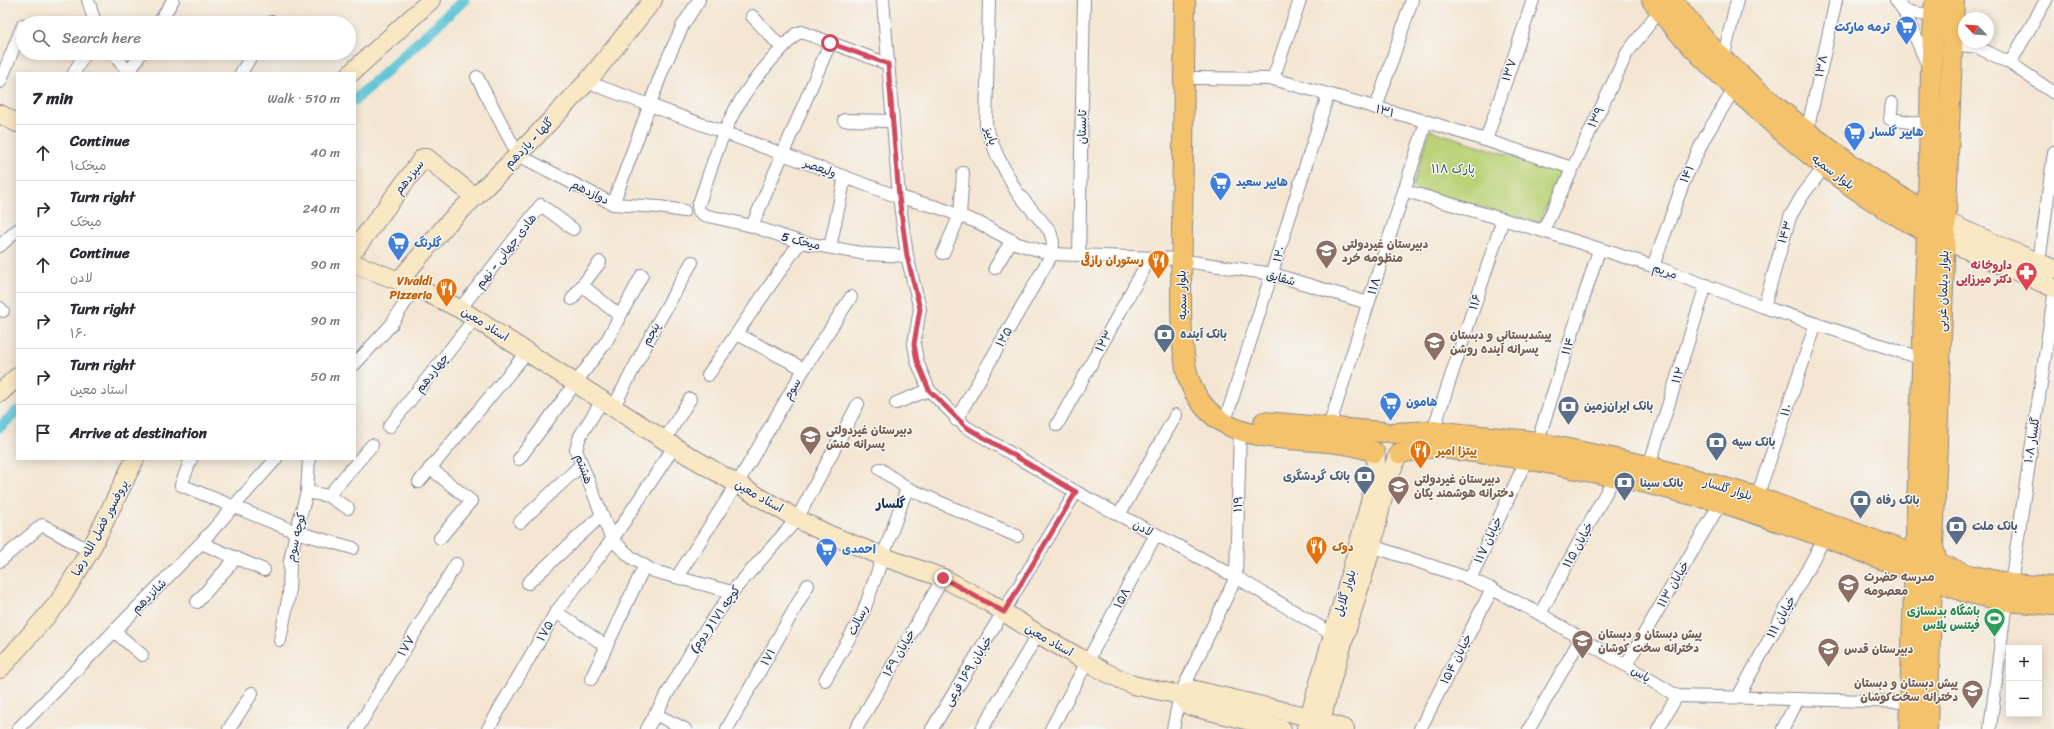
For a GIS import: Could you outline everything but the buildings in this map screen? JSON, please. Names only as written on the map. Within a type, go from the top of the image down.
[{"type":"main road","name":"گلها - یازدهم","points":[[407,284],[447,224],[518,154],[587,82],[653,0]]},
{"type":"main road","name":"بلوار سمیه","points":[[1185,0],[1189,138],[1187,260],[1183,337],[1186,368],[1191,386],[1200,403],[1213,416],[1240,430],[1272,437],[1343,443],[1357,446],[1375,454]]},
{"type":"main road","name":"بلوار سمیه","points":[[1189,138],[1195,78],[1197,0]]},
{"type":"main road","name":"بلوار دیلمان غربی","points":[[1925,568],[1933,548],[1954,0]]},
{"type":"main road","points":[[352,72],[429,1]]},
{"type":"main road","name":"بلوار سمیه","points":[[1661,3],[1722,59],[1769,121],[1865,196],[1927,232],[1945,231],[2007,250],[2047,265]]},
{"type":"main road","name":"بلوار سمیه","points":[[1661,3],[1714,70],[1739,83],[1875,181],[1928,212],[1945,231],[2054,288]]},
{"type":"main road","name":"بلوار دیلمان غربی","points":[[1925,568],[1923,358],[1931,71],[1935,8]]},
{"type":"main road","points":[[1931,71],[1951,72]]},
{"type":"main road","points":[[0,114],[16,122]]},
{"type":"main road","name":"سیزدهم","points":[[356,248],[423,158],[427,158],[475,197]]},
{"type":"main road","name":"بلوار سمیه","points":[[1187,260],[1198,371],[1209,393],[1228,412],[1251,420],[1388,433]]},
{"type":"main road","name":"استاد معین","points":[[356,264],[407,284],[468,313],[669,444],[797,518],[828,534],[884,557],[943,578],[1004,612],[1038,634],[1087,662],[1133,685],[1180,695],[1195,690],[1314,724],[1345,729]]},
{"type":"main road","points":[[0,393],[16,378]]},
{"type":"main road","name":"بلوار گلسار","points":[[1388,433],[1433,431],[1532,451],[1650,466],[1757,497],[1836,524],[1925,568],[1965,592],[2009,592],[2054,588]]},
{"type":"main road","points":[[1388,433],[1400,439],[1401,444],[1398,455],[1389,461],[1380,459],[1375,454],[1373,442],[1379,434],[1388,433]]},
{"type":"main road","name":"بلوار گلسار","points":[[1398,455],[1434,447],[1532,451],[1615,476],[1721,502],[1825,537],[1925,568]]},
{"type":"main road","name":"بلوار گلایل","points":[[1314,724],[1332,634],[1346,592],[1372,495],[1376,471],[1375,454]]},
{"type":"main road","name":"بلوار گلایل","points":[[1314,724],[1329,689],[1372,546],[1385,488],[1398,455]]},
{"type":"main road","name":"پروفسور فضل الله رضا","points":[[0,669],[58,603],[90,551],[135,460]]},
{"type":"main road","points":[[1909,729],[1910,702],[1925,568]]},
{"type":"main road","points":[[1925,568],[1927,729]]},
{"type":"main road","name":"بلوار گلسار","points":[[2009,592],[2054,605]]},
{"type":"main road","name":"استاد معین","points":[[1180,695],[1190,706],[1281,729]]},
{"type":"street","points":[[88,0],[93,16]]},
{"type":"street","points":[[163,16],[173,0]]},
{"type":"street","name":"دوازدهم","points":[[518,154],[613,204],[650,105],[683,25],[699,0]]},
{"type":"street","name":"لادن","points":[[883,0],[899,197],[907,256],[920,309],[914,344],[917,361],[929,390],[956,420],[966,427],[1076,492],[1236,577],[1332,634]]},
{"type":"street","name":"پاییز","points":[[989,0],[986,127],[997,155],[1016,191],[1050,231],[1053,242],[1052,254]]},
{"type":"street","name":"تابستان","points":[[1079,255],[1084,0]]},
{"type":"street","points":[[1273,79],[1300,0]]},
{"type":"street","points":[[1376,108],[1412,0]]},
{"type":"street","name":"۱۳۷","points":[[1486,140],[1533,0]]},
{"type":"street","points":[[1722,59],[1737,0]]},
{"type":"street","name":"۱۳۸","points":[[1807,132],[1836,0]]},
{"type":"street","points":[[1896,0],[1904,11],[1922,54],[1931,71]]},
{"type":"street","points":[[2010,63],[2046,0]]},
{"type":"street","name":"۱۳۹","points":[[1543,231],[1627,54],[1661,3]]},
{"type":"street","points":[[1904,11],[1935,8]]},
{"type":"street","points":[[752,16],[782,48]]},
{"type":"street","points":[[724,133],[736,108],[760,74],[782,48],[799,33],[802,32],[888,64]]},
{"type":"street","points":[[0,82],[16,43]]},
{"type":"street","points":[[752,226],[830,43]]},
{"type":"street","points":[[1952,44],[1977,47],[2010,63],[2054,93]]},
{"type":"street","points":[[75,72],[81,60]]},
{"type":"street","points":[[118,60],[128,72]]},
{"type":"street","points":[[130,72],[137,60]]},
{"type":"street","points":[[242,72],[249,60]]},
{"type":"street","points":[[476,77],[518,154]]},
{"type":"street","name":"۱۳۱","points":[[1195,78],[1273,79],[1328,96],[1426,122],[1572,168]]},
{"type":"street","name":"ولیعصر","points":[[587,82],[899,197],[960,215],[1012,240],[1052,254]]},
{"type":"street","name":"۱۴۱","points":[[1653,266],[1684,181],[1705,137],[1739,83]]},
{"type":"street","name":"۱۲۰","points":[[1228,412],[1273,274],[1328,96]]},
{"type":"street","points":[[1892,103],[1890,119],[1930,126]]},
{"type":"street","points":[[844,120],[892,121]]},
{"type":"street","name":"۱۱۸","points":[[1329,427],[1368,303],[1406,191],[1426,122]]},
{"type":"street","name":"میخک 5","points":[[724,133],[698,206],[699,212],[704,215],[752,226],[800,242],[866,254],[907,256]]},
{"type":"street","points":[[2047,265],[2054,152]]},
{"type":"street","name":"۱۴۳","points":[[1764,307],[1790,217],[1802,196],[1825,166]]},
{"type":"street","points":[[943,253],[960,215],[962,173]]},
{"type":"street","points":[[830,247],[845,177]]},
{"type":"street","name":"مریم","points":[[1406,191],[1543,231],[1653,266],[1764,307],[1923,358]]},
{"type":"street","points":[[613,204],[659,207],[684,212]]},
{"type":"street","name":"هادی جهانی - نهم","points":[[468,313],[541,205],[573,229]]},
{"type":"street","name":"۱۱۶","points":[[1433,431],[1502,219]]},
{"type":"street","points":[[0,246],[16,231]]},
{"type":"street","points":[[995,268],[1012,240]]},
{"type":"street","points":[[708,376],[800,242]]},
{"type":"street","name":"۱۱۴","points":[[1532,451],[1599,250]]},
{"type":"street","points":[[1052,254],[1187,260]]},
{"type":"street","name":"۱۲۵","points":[[956,420],[1052,254]]},
{"type":"street","name":"۱۲۳","points":[[1057,425],[1150,258]]},
{"type":"street","name":"شقایق","points":[[1187,260],[1273,274],[1368,303]]},
{"type":"street","points":[[572,299],[600,262]]},
{"type":"street","name":"پنجم","points":[[608,405],[657,324],[692,262]]},
{"type":"street","points":[[519,459],[606,342],[642,274]]},
{"type":"street","points":[[356,363],[391,325],[407,284]]},
{"type":"street","name":"۱۱۲","points":[[1650,466],[1706,285]]},
{"type":"street","points":[[583,286],[620,316]]},
{"type":"street","name":"گلسار ۱۰۸","points":[[1990,729],[2009,592],[2054,296]]},
{"type":"street","name":"سوم","points":[[676,577],[738,484],[804,369],[851,297]]},
{"type":"street","name":"چهاردهم","points":[[389,427],[468,313]]},
{"type":"street","name":"۱۱۰","points":[[1757,497],[1816,324]]},
{"type":"street","points":[[737,334],[804,369]]},
{"type":"street","points":[[419,482],[528,352]]},
{"type":"street","points":[[896,403],[929,390]]},
{"type":"street","name":"۱۷۵","points":[[488,729],[556,612],[612,540],[669,444],[690,399]]},
{"type":"street","name":"کوچه ۱۷۱ ( دوم)","points":[[647,729],[694,647],[732,592],[797,518],[858,404]]},
{"type":"street","name":"هشتم","points":[[608,405],[580,436],[576,450],[612,540]]},
{"type":"street","points":[[1119,515],[1176,415]]},
{"type":"street","name":"۱۱۹","points":[[1236,577],[1240,430]]},
{"type":"street","points":[[328,496],[372,445]]},
{"type":"street","name":"خیابان ۱۱۷","points":[[1470,579],[1532,451]]},
{"type":"street","points":[[191,460],[181,485],[296,532],[353,548]]},
{"type":"street","name":"شانزدهم","points":[[18,729],[201,543],[235,507],[275,460]]},
{"type":"street","name":"کوچه سوم","points":[[280,640],[289,595],[290,561],[307,492],[309,460]]},
{"type":"street","points":[[520,522],[581,465]]},
{"type":"street","points":[[430,468],[471,501],[440,538]]},
{"type":"street","points":[[880,469],[907,488],[1017,536]]},
{"type":"street","name":"خیابان ۱۱۵","points":[[1540,614],[1615,476]]},
{"type":"street","name":"رسالت","points":[[825,680],[862,616],[907,488]]},
{"type":"street","points":[[307,492],[328,496],[348,508]]},
{"type":"street","name":"خیابان ۱۶۹ فرعی","points":[[932,729],[1076,492]]},
{"type":"street","name":"خیابان ۱۱۳","points":[[1626,665],[1721,502]]},
{"type":"street","points":[[528,583],[602,515]]},
{"type":"street","points":[[0,561],[42,525],[90,551]]},
{"type":"street","name":"۱۵۸","points":[[1051,729],[1156,534]]},
{"type":"street","name":"خیابان ۱۱۱","points":[[1738,697],[1825,537]]},
{"type":"street","points":[[612,540],[644,567],[732,592]]},
{"type":"street","points":[[201,543],[264,570]]},
{"type":"street","name":"یاس","points":[[1372,546],[1470,579],[1492,589],[1540,614],[1677,696]]},
{"type":"street","points":[[197,602],[236,558]]},
{"type":"street","name":"۱۷۷","points":[[357,729],[456,564]]},
{"type":"street","points":[[591,679],[644,567]]},
{"type":"street","points":[[1173,729],[1180,695],[1236,577]]},
{"type":"street","name":"خیابان ۱۶۹","points":[[856,729],[943,578]]},
{"type":"street","name":"۱۷۱","points":[[727,729],[808,585]]},
{"type":"street","name":"خیابان ۱۵۴","points":[[1420,729],[1492,589]]},
{"type":"street","points":[[556,612],[606,646]]},
{"type":"street","points":[[114,631],[142,655]]},
{"type":"street","points":[[982,729],[1038,634]]},
{"type":"street","points":[[1529,729],[1581,638]]},
{"type":"street","points":[[229,729],[252,693]]},
{"type":"street","points":[[1658,729],[1677,696],[1910,702]]},
{"type":"street","points":[[1783,729],[1798,699]]},
{"type":"street","points":[[655,714],[685,729]]},
{"type":"green space","name":"پارک ۱۱۸","points":[[1430,130],[1562,172],[1539,223],[1412,188]]},
{"type":"waterway","points":[[356,99],[464,0]]},
{"type":"waterway","points":[[0,427],[16,412]]},
{"type":"place","name":"ترمه مارکت","points":[[1906,46]]},
{"type":"place","name":"هایپر گلسار","points":[[1854,152]]},
{"type":"place","name":"هایپر سعید","points":[[1221,202]]},
{"type":"place","name":"گلرنگ","points":[[398,262]]},
{"type":"place","name":"دبیرستان غیردولتی منظومه خرد","points":[[1327,270]]},
{"type":"place","name":"رستوران رازقی","points":[[1159,280]]},
{"type":"place","name":"داروخانه دکتر میرزایی","points":[[2027,292]]},
{"type":"place","name":"Vivaldi Pizzeria","points":[[447,308]]},
{"type":"place","name":"بانک آینده","points":[[1165,354]]},
{"type":"place","name":"پیشدبستانی و دبستان پسرانه آینده روشن","points":[[1434,362]]},
{"type":"place","name":"هامون","points":[[1391,422]]},
{"type":"place","name":"بانک ایران‌زمین","points":[[1568,426]]},
{"type":"place","name":"دبیرستان غیردولتی پسرانه منش","points":[[810,456]]},
{"type":"place","name":"بانک سپه","points":[[1717,462]]},
{"type":"place","name":"پیتزا امیر","points":[[1421,470]]},
{"type":"place","name":"بانک گردشگری","points":[[1365,496]]},
{"type":"place","name":"بانک سینا","points":[[1625,502]]},
{"type":"place","name":"دبیرستان غیردولتی دخترانه هوشمند یکان","points":[[1398,506]]},
{"type":"place","name":"بانک رفاه","points":[[1860,520]]},
{"type":"place","name":"بانک ملت","points":[[1956,546]]},
{"type":"place","name":"دوک","points":[[1316,566]]},
{"type":"place","name":"احمدی","points":[[826,568]]},
{"type":"place","name":"مدرسه حضرت معصومه","points":[[1849,604]]},
{"type":"place","name":"باشگاه بدنسازی فیتنس پلاس","points":[[1995,638]]},
{"type":"place","name":"پیش دبستان و دبستان دخترانه سخت کوشان","points":[[1582,660]]},
{"type":"place","name":"دبیرستان قدس","points":[[1829,668]]},
{"type":"place","name":"پیش دبستان و دبستان دخترانه سخت‌کوشان","points":[[1973,710]]},
{"type":"district","name":"گلسار","points":[[891,503]]},
{"type":"route","points":[[830,43],[888,64],[899,197],[907,256],[920,309],[914,344],[917,361],[929,390],[956,420],[966,427],[1076,492],[1004,612],[943,578]]}]
